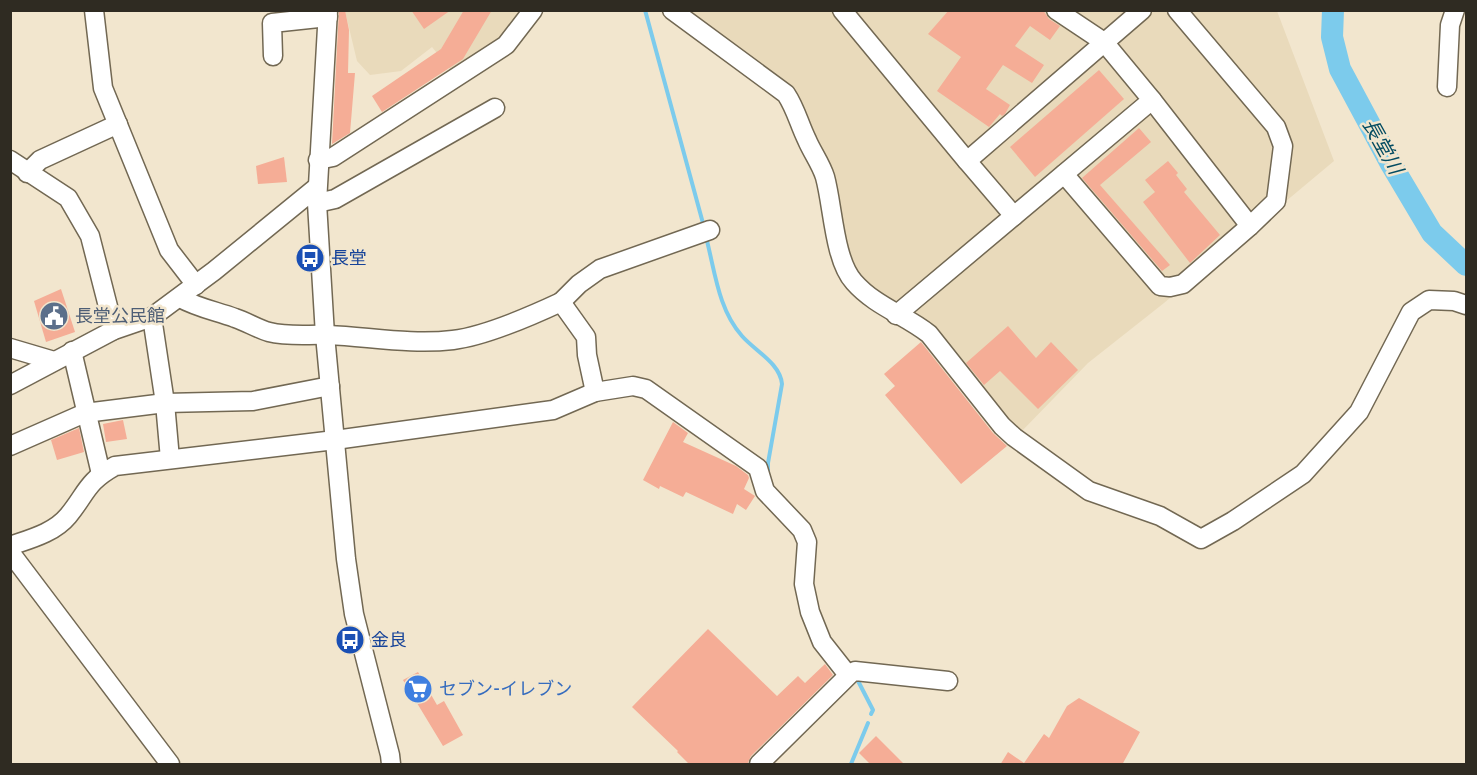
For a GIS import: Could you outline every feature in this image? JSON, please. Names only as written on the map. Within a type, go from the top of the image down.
[{"type":"street","points":[[94,10],[103,88],[169,250],[196,285]]},
{"type":"street","points":[[318,160],[333,157],[506,45],[533,10]]},
{"type":"street","points":[[672,10],[786,94],[795,108],[806,138],[825,175],[842,261],[852,280],[869,298],[896,315],[916,324],[929,334],[1002,426],[1014,436],[1089,490],[1160,516],[1201,539],[1233,521],[1303,474],[1359,412],[1411,312],[1429,300],[1454,301],[1467,305]]},
{"type":"street","points":[[842,10],[1014,216]]},
{"type":"street","points":[[1056,10],[1104,42],[1250,226]]},
{"type":"street","points":[[967,160],[1142,10]]},
{"type":"street","points":[[1064,174],[1160,286],[1170,287],[1183,284],[1276,201],[1283,146],[1276,127],[1177,10]]},
{"type":"street","points":[[1447,87],[1450,25],[1455,10]]},
{"type":"street","points":[[273,56],[272,22],[328,14],[317,195],[325,335],[346,559],[354,614],[391,765]]},
{"type":"street","points":[[896,315],[1152,100]]},
{"type":"street","points":[[10,386],[114,330],[152,317],[317,195],[335,199],[495,108]]},
{"type":"street","points":[[27,173],[40,160],[118,124]]},
{"type":"street","points":[[10,160],[68,198],[90,236],[114,330]]},
{"type":"street","points":[[180,298],[194,306],[233,317],[269,332],[296,336],[325,335],[419,341],[454,340],[524,319],[561,302],[579,284],[600,269],[703,233]]},
{"type":"street","points":[[561,302],[586,337],[587,355],[595,392]]},
{"type":"street","points":[[152,317],[165,403],[170,459]]},
{"type":"street","points":[[10,348],[54,361]]},
{"type":"street","points":[[72,351],[101,474]]},
{"type":"street","points":[[10,446],[85,413],[165,403],[253,401],[330,386]]},
{"type":"street","points":[[10,546],[50,531],[67,518],[87,486],[115,466],[335,440],[553,410],[595,392],[633,386],[646,389],[758,468],[765,491],[802,530],[807,542],[804,584],[810,612],[822,642],[851,673],[948,681]]},
{"type":"street","points":[[10,552],[170,765]]},
{"type":"street","points":[[759,765],[851,673]]},
{"type":"shaded area","points":[[345,11],[525,11],[508,32],[454,74],[432,47],[401,71],[370,75],[357,61]]},
{"type":"shaded area","points":[[689,11],[1277,11],[1334,161],[1164,303],[1088,363],[1020,433],[936,330],[884,301],[861,275],[850,257],[834,177],[819,149],[794,87]]},
{"type":"building","points":[[339,10],[345,10],[349,30],[348,73],[355,73],[350,133],[332,144]]},
{"type":"building","points":[[411,10],[451,10],[424,29]]},
{"type":"building","points":[[464,10],[492,10],[463,59],[382,112],[372,96],[441,49]]},
{"type":"building","points":[[949,10],[1043,10],[1049,19],[1060,26],[1050,40],[1030,26],[1015,46],[1044,65],[1032,83],[1003,65],[986,89],[1010,105],[1005,114],[1002,116],[1000,114],[989,127],[937,91],[961,57],[928,34]]},
{"type":"building","points":[[1099,70],[1124,99],[1035,177],[1010,147]]},
{"type":"building","points":[[1139,128],[1151,142],[1100,185],[1170,265],[1162,271],[1082,178]]},
{"type":"building","points":[[284,157],[287,182],[258,184],[256,166]]},
{"type":"building","points":[[1168,161],[1187,189],[1184,192],[1220,235],[1190,263],[1143,202],[1155,192],[1145,180]]},
{"type":"building","name":"長堂公民館","points":[[61,289],[75,332],[46,342],[34,301]]},
{"type":"building","points":[[1008,326],[1036,358],[1051,342],[1078,370],[1038,409],[1000,371],[984,385],[966,363]]},
{"type":"building","points":[[921,342],[993,433],[1007,446],[961,484],[885,395],[895,386],[884,374]]},
{"type":"building","points":[[123,420],[127,439],[106,442],[103,424]]},
{"type":"building","points":[[673,422],[688,433],[683,442],[736,466],[748,475],[744,489],[755,496],[746,510],[737,504],[733,514],[686,492],[683,497],[660,486],[659,489],[643,480]]},
{"type":"building","points":[[79,428],[84,452],[57,460],[51,440]]},
{"type":"building","points":[[708,629],[777,696],[798,676],[805,683],[825,664],[833,675],[751,756],[747,765],[690,765],[632,707]]},
{"type":"building","points":[[418,672],[437,705],[444,701],[463,735],[443,746],[403,680]]},
{"type":"building","points":[[1079,698],[1140,732],[1122,765],[1000,765],[1008,752],[1024,763],[1044,734],[1049,738],[1067,706]]},
{"type":"building","points":[[876,736],[905,765],[871,765],[859,753]]},
{"type":"waterway","points":[[645,10],[704,227]]},
{"type":"waterway","name":"長堂川","points":[[1333,10],[1332,37],[1340,69],[1391,164],[1432,233],[1466,265]]},
{"type":"waterway","points":[[706,237],[718,289],[728,314],[742,336],[777,370],[782,384],[768,474]]},
{"type":"waterway","points":[[856,677],[873,710],[871,714]]},
{"type":"waterway","points":[[851,764],[868,723]]},
{"type":"place","name":"長堂","points":[[310,258]]},
{"type":"place","name":"長堂公民館","points":[[54,316]]},
{"type":"place","name":"金良","points":[[350,640]]},
{"type":"place","name":"セブン-イレブン","points":[[418,689]]}]
